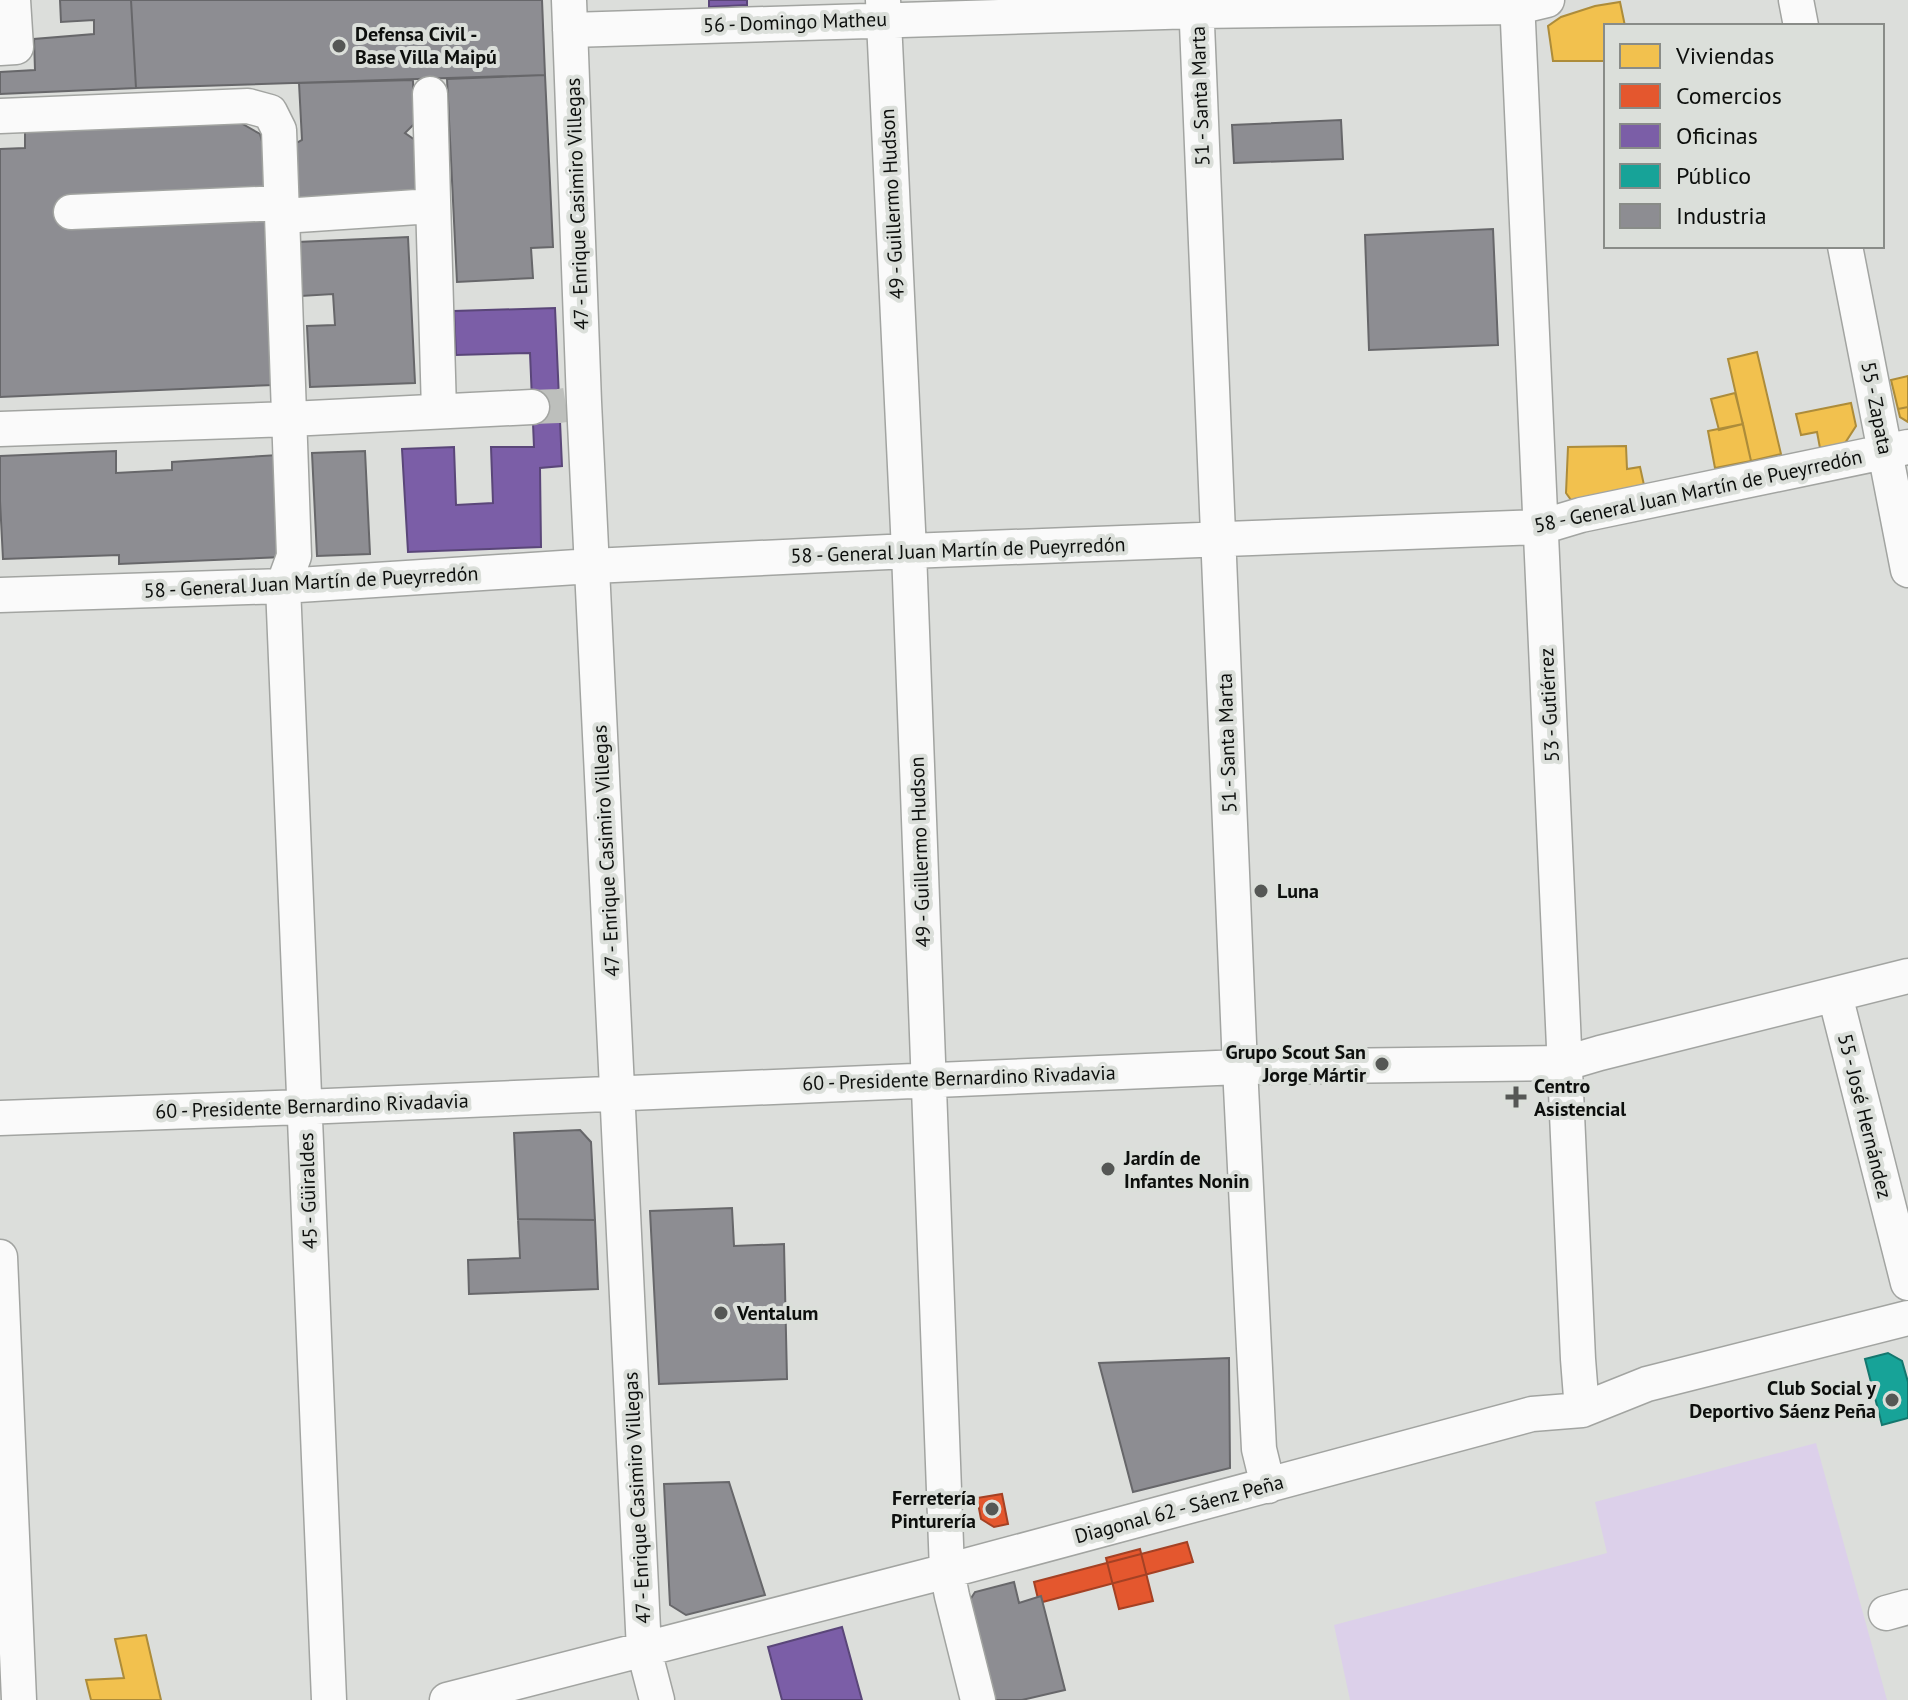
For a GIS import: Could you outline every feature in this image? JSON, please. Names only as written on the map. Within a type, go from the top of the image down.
[{"type":"street","points":[[0,48],[16,47],[13,0]]},
{"type":"street","points":[[1796,0],[1801,24]]},
{"type":"street","name":"56 - Domingo Matheu","points":[[570,15],[1527,2]]},
{"type":"street","name":"53 - Gutiérrez","points":[[1527,2],[1541,527],[1582,1410]]},
{"type":"street","name":"51 - Santa Marta","points":[[1196,5],[1240,1067],[1259,1449],[1268,1486]]},
{"type":"street","name":"49 - Guillermo Hudson","points":[[883,10],[909,551],[947,1571],[978,1700]]},
{"type":"street","name":"47 - Enrique Casimiro Villegas","points":[[570,15],[584,402],[644,1650],[657,1700]]},
{"type":"street","points":[[430,94],[439,411]]},
{"type":"street","name":"45 - Güiraldes","points":[[0,116],[248,106],[270,112],[279,130],[294,556],[283,586],[329,1700]]},
{"type":"street","points":[[71,212],[432,206]]},
{"type":"street","name":"55 - Zapata","points":[[1846,248],[1897,449],[1908,570]]},
{"type":"street","points":[[0,429],[532,407]]},
{"type":"street","name":"58 - General Juan Martín de Pueyrredón","points":[[0,595],[283,586],[592,566],[909,551],[1541,527],[1581,515],[1897,449]]},
{"type":"street","name":"60 - Presidente Bernardino Rivadavia","points":[[0,1118],[1240,1067],[1566,1063],[1908,976]]},
{"type":"street","name":"55 - José Hernández","points":[[1835,995],[1908,1283]]},
{"type":"street","points":[[0,1257],[19,1700]]},
{"type":"street","name":"Diagonal 62 - Sáenz Peña","points":[[447,1700],[947,1571],[1532,1414],[1582,1410],[1647,1384],[1908,1318]]},
{"type":"shaded area","points":[[1816,1443],[1887,1700],[1350,1700],[1334,1625],[1607,1553],[1595,1502]]},
{"type":"building: Viviendas","points":[[1620,2],[1625,24],[1604,24],[1604,61],[1553,61],[1548,26],[1561,17]]},
{"type":"building: Viviendas","points":[[1757,352],[1781,454],[1751,461],[1728,359]]},
{"type":"building: Viviendas","points":[[1908,376],[1908,407],[1898,409],[1891,380]]},
{"type":"building: Viviendas","points":[[1735,393],[1743,424],[1719,430],[1711,399]]},
{"type":"building: Viviendas","points":[[1851,403],[1856,426],[1845,443],[1820,448],[1817,432],[1801,435],[1796,414]]},
{"type":"building: Viviendas","points":[[1908,407],[1908,422],[1900,417],[1898,409]]},
{"type":"building: Viviendas","points":[[1743,424],[1751,461],[1715,468],[1708,431]]},
{"type":"building: Viviendas","points":[[1626,446],[1627,469],[1640,467],[1644,485],[1578,503],[1571,500],[1566,493],[1568,447]]},
{"type":"building: Viviendas","points":[[146,1635],[161,1700],[91,1700],[86,1680],[124,1678],[115,1639]]},
{"type":"building: Comercios","name":"Ferretería Pinturería","points":[[1002,1494],[1008,1524],[994,1527],[981,1519],[977,1498]]},
{"type":"building: Comercios","points":[[1187,1542],[1193,1562],[1039,1603],[1034,1582]]},
{"type":"building: Comercios","points":[[1140,1549],[1153,1601],[1119,1609],[1106,1558]]},
{"type":"building: Oficinas","points":[[709,0],[747,0],[747,5],[709,7]]},
{"type":"building: Oficinas","points":[[555,308],[562,466],[540,468],[541,547],[408,552],[402,449],[454,447],[456,505],[493,503],[491,447],[534,447],[530,353],[456,355],[454,311]]},
{"type":"building: Oficinas","points":[[842,1627],[862,1700],[782,1700],[768,1647]]},
{"type":"building: Público","name":"Club Social y Deportivo Sáenz Peña","points":[[1888,1353],[1902,1361],[1908,1382],[1908,1418],[1882,1425],[1865,1359]]},
{"type":"building: Industria","points":[[60,0],[131,0],[136,88],[0,94],[0,72],[35,70],[34,39],[94,34],[94,20],[61,22]]},
{"type":"building: Industria","name":"Defensa Civil - Base Villa Maipú","points":[[131,0],[542,0],[545,75],[136,88]]},
{"type":"building: Industria","points":[[545,75],[553,247],[531,248],[533,278],[457,282],[447,79]]},
{"type":"building: Industria","points":[[413,80],[414,124],[405,133],[415,140],[419,194],[293,200],[291,146],[302,140],[299,83]]},
{"type":"building: Industria","points":[[227,115],[260,134],[264,149],[273,385],[0,397],[0,149],[25,148],[25,126]]},
{"type":"building: Industria","points":[[1341,120],[1343,159],[1234,163],[1232,125]]},
{"type":"building: Industria","points":[[1493,229],[1498,345],[1369,350],[1365,235]]},
{"type":"building: Industria","points":[[408,237],[415,383],[310,387],[307,326],[335,325],[333,294],[301,296],[298,242]]},
{"type":"building: Industria","points":[[116,451],[116,473],[172,470],[172,462],[278,455],[283,557],[119,564],[119,555],[3,559],[0,456]]},
{"type":"building: Industria","points":[[365,451],[370,554],[317,556],[312,453]]},
{"type":"building: Industria","points":[[580,1130],[591,1142],[595,1220],[518,1219],[514,1133]]},
{"type":"building: Industria","name":"Ventalum","points":[[732,1208],[734,1246],[784,1244],[787,1379],[659,1384],[650,1211]]},
{"type":"building: Industria","points":[[518,1219],[595,1220],[598,1289],[469,1294],[468,1260],[520,1258]]},
{"type":"building: Industria","points":[[1229,1358],[1230,1468],[1133,1492],[1099,1363]]},
{"type":"building: Industria","points":[[729,1482],[765,1595],[686,1615],[670,1605],[664,1484]]},
{"type":"building: Industria","points":[[1014,1582],[1019,1603],[1041,1596],[1065,1690],[1022,1700],[990,1700],[968,1603],[975,1592]]},
{"type":"tunnel","points":[[532,407],[584,402]]},
{"type":"place","name":"Defensa Civil - Base Villa Maipú","points":[[339,46]]},
{"type":"place","name":"Luna","points":[[1261,891]]},
{"type":"place","name":"Grupo Scout San Jorge Mártir","points":[[1382,1064]]},
{"type":"place","name":"Centro Asistencial","points":[[1516,1097]]},
{"type":"place","name":"Jardín de Infantes Nonin","points":[[1108,1169]]},
{"type":"place","name":"Ventalum","points":[[721,1313]]},
{"type":"place","name":"Club Social y Deportivo Sáenz Peña","points":[[1892,1400]]},
{"type":"place","name":"Ferretería Pinturería","points":[[992,1509]]}]
